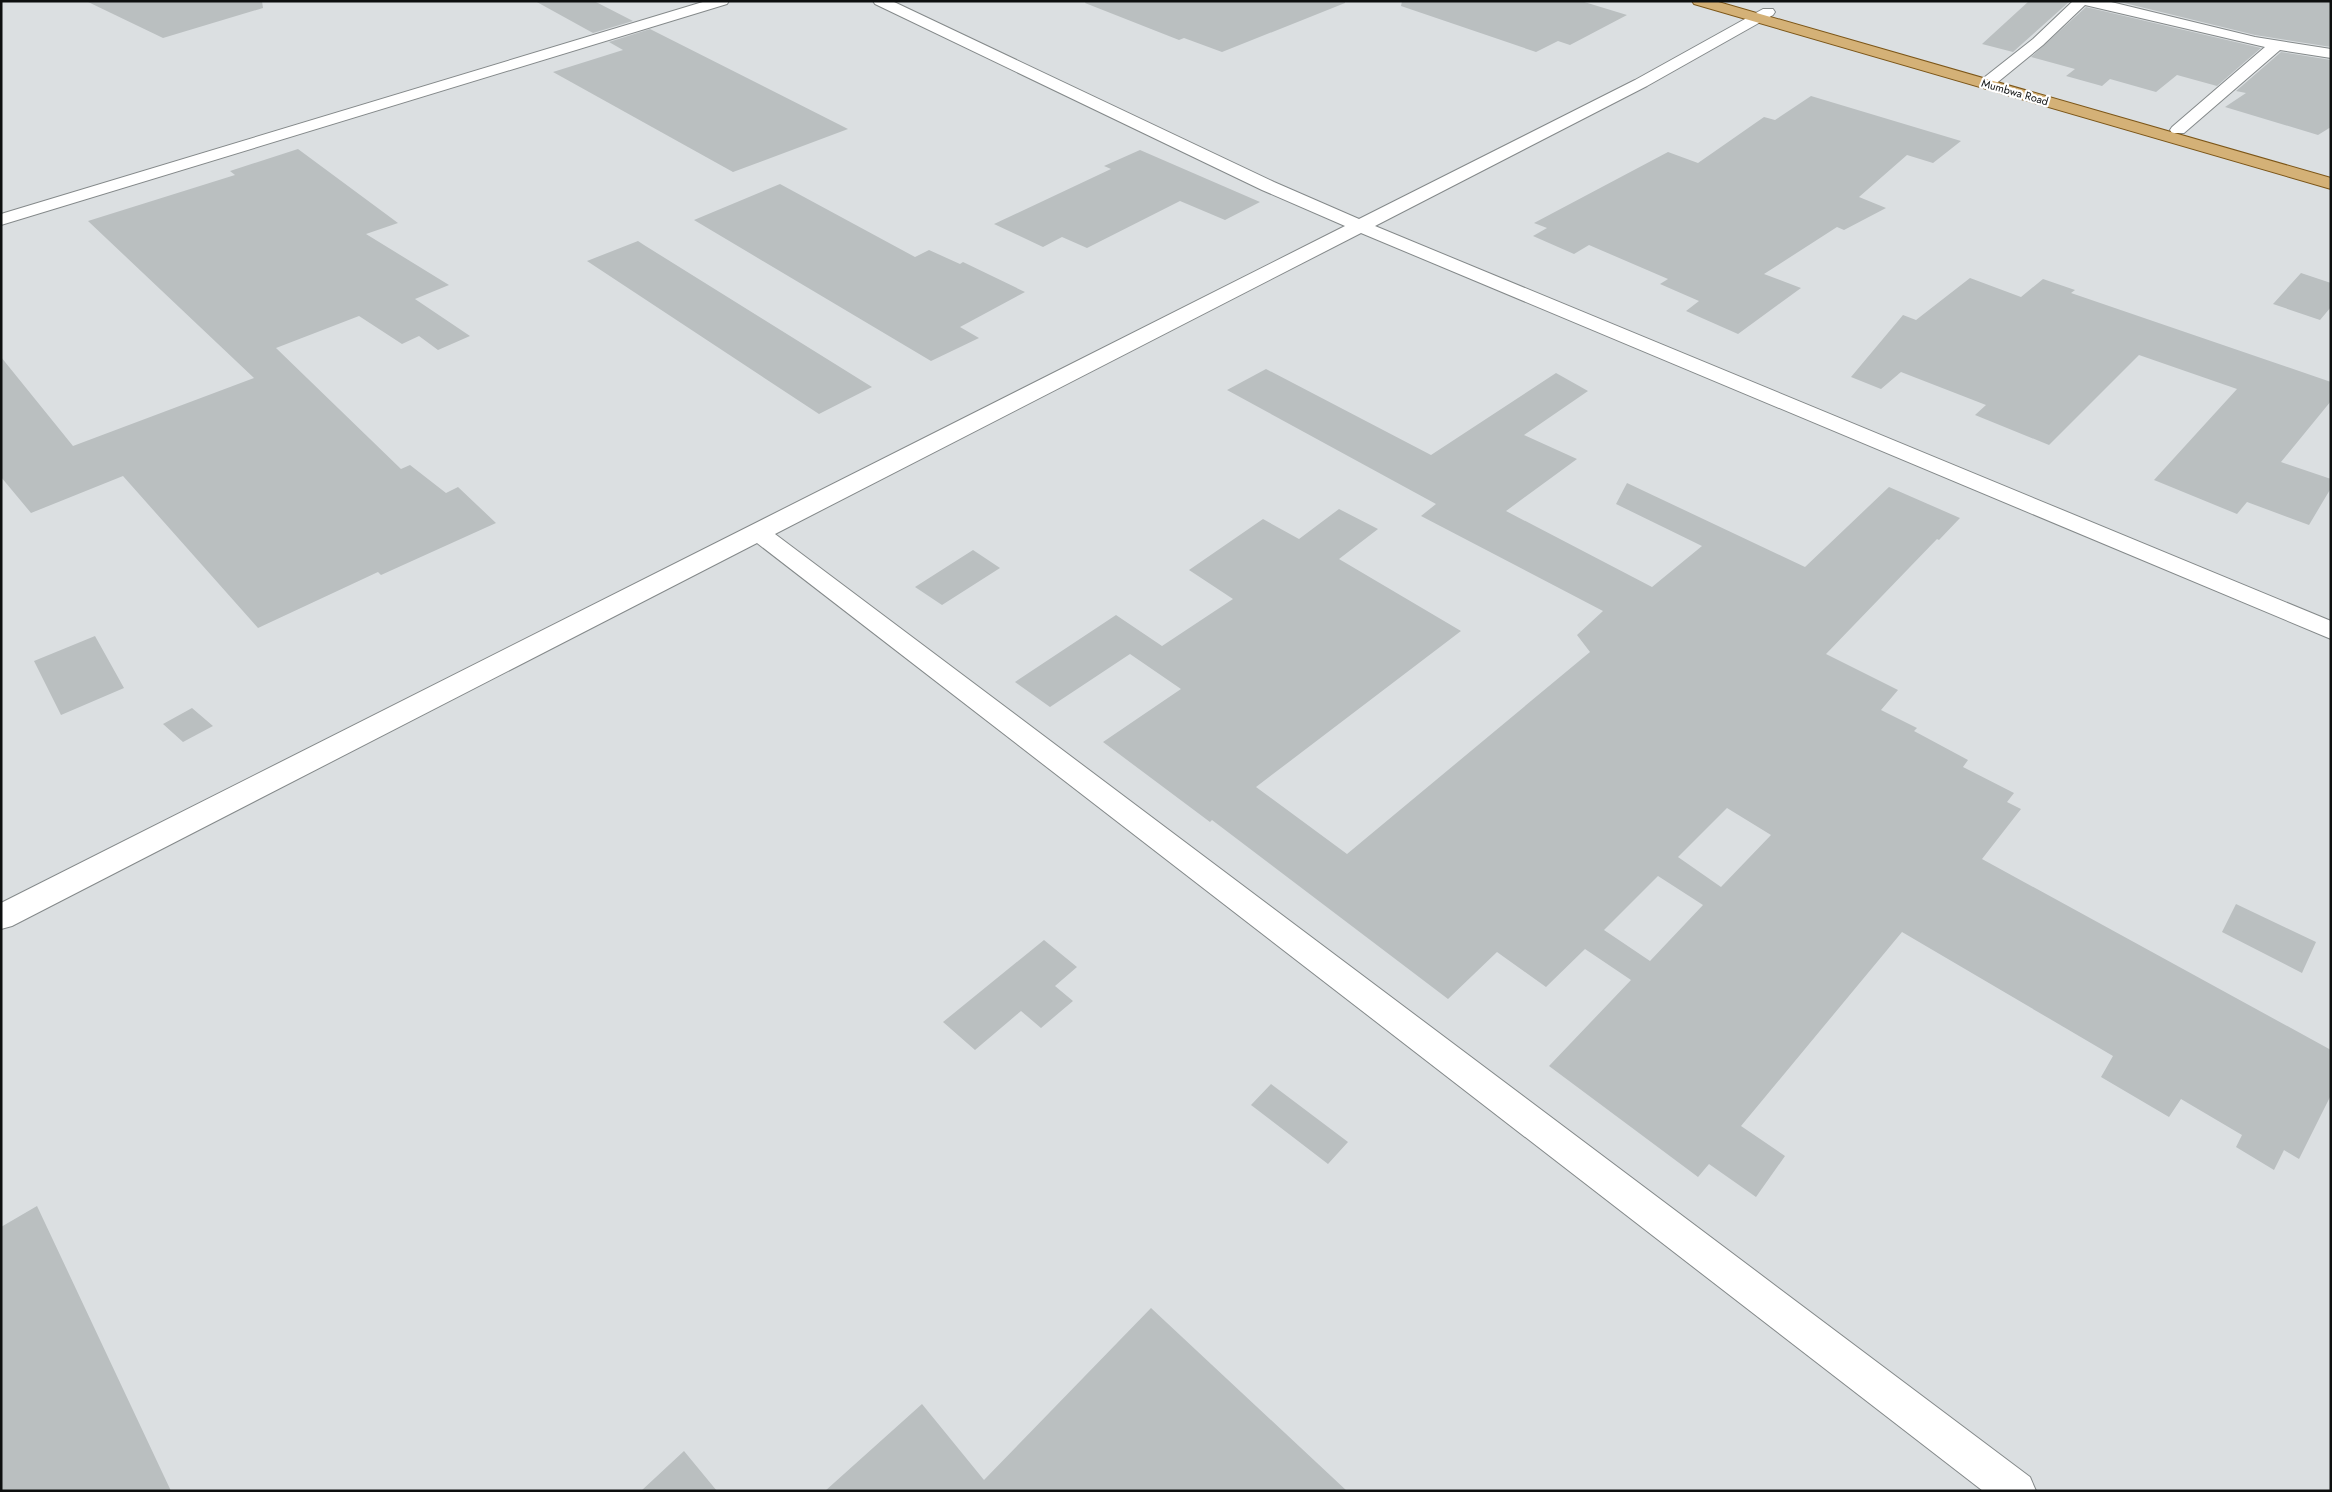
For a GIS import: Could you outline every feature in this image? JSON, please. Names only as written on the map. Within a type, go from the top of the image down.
[{"type":"main road","name":"Mumbwa Road","points":[[1699,1],[1764,15],[2331,174]]},
{"type":"main road","name":"Mumbwa Road","points":[[1728,1],[1764,15]]},
{"type":"main road","name":"Mumbwa Road","points":[[1991,80],[2331,184]]},
{"type":"street","points":[[1,220],[722,1]]},
{"type":"street","points":[[880,1],[1067,88],[1155,133],[1361,226],[2331,631]]},
{"type":"street","points":[[1991,80],[2038,42],[2081,1]]},
{"type":"street","points":[[2088,1],[2277,46],[2331,54]]},
{"type":"street","points":[[1,917],[756,531],[1361,226],[1509,148],[1641,82],[1764,15]]},
{"type":"street","points":[[2178,130],[2277,46]]},
{"type":"street","points":[[756,531],[2016,1491]]},
{"type":"building","points":[[86,1],[262,1],[263,8],[163,38]]},
{"type":"building","points":[[535,1],[594,1],[633,21],[593,33]]},
{"type":"building","points":[[1086,1],[1345,1],[1345,3],[1222,52],[1184,38],[1179,40],[1085,3]]},
{"type":"building","points":[[1402,1],[1581,1],[1627,15],[1570,45],[1558,41],[1536,52],[1401,6]]},
{"type":"building","points":[[2029,1],[2070,1],[2013,52],[1982,44]]},
{"type":"building","points":[[2116,1],[2331,1],[2331,47],[2255,35]]},
{"type":"building","points":[[2086,7],[2261,48],[2217,86],[2177,75],[2156,92],[2110,79],[2102,86],[2066,76],[2075,69],[2031,57]]},
{"type":"building","points":[[650,29],[848,129],[733,172],[553,72],[623,50],[609,42]]},
{"type":"building","points":[[2281,52],[2331,60],[2331,127],[2318,135],[2225,107],[2246,93],[2236,91]]},
{"type":"building","points":[[1811,96],[1961,141],[1933,163],[1907,155],[1859,197],[1886,208],[1844,230],[1837,227],[1764,274],[1801,288],[1738,334],[1686,311],[1699,301],[1660,284],[1668,279],[1589,245],[1574,254],[1533,236],[1547,228],[1534,223],[1668,152],[1698,163],[1764,117],[1775,120]]},
{"type":"building","points":[[298,149],[398,223],[366,234],[449,285],[415,299],[470,336],[438,350],[419,336],[402,344],[359,316],[276,348],[401,469],[410,465],[446,493],[458,487],[496,523],[381,575],[378,572],[258,628],[123,476],[31,513],[1,477],[1,357],[73,446],[254,378],[88,221],[235,175],[230,171]]},
{"type":"building","points":[[1140,150],[1260,202],[1225,220],[1180,201],[1087,248],[1062,237],[1043,247],[994,224],[1111,169],[1104,166]]},
{"type":"building","points":[[780,184],[915,257],[929,250],[960,264],[963,262],[1025,292],[960,327],[979,338],[931,361],[694,220]]},
{"type":"building","points":[[638,241],[872,387],[819,414],[587,261]]},
{"type":"building","points":[[2301,273],[2331,283],[2331,307],[2320,320],[2273,304]]},
{"type":"building","points":[[1970,278],[2021,297],[2043,279],[2075,290],[2071,293],[2331,382],[2331,401],[2281,462],[2331,479],[2331,488],[2309,525],[2247,502],[2237,514],[2154,480],[2237,389],[2139,355],[2049,445],[1975,415],[1986,405],[1901,372],[1881,389],[1851,377],[1903,315],[1916,320]]},
{"type":"building","points":[[1266,369],[1431,455],[1556,373],[1588,391],[1524,435],[1577,459],[1506,511],[1652,587],[1702,546],[1616,504],[1627,483],[1805,567],[1889,487],[1960,518],[1939,540],[1937,539],[1826,654],[1898,690],[1881,710],[1917,728],[1914,731],[1968,760],[1963,767],[2014,793],[2007,802],[2021,809],[1982,859],[2331,1050],[2331,1095],[2299,1159],[2284,1150],[2274,1170],[2236,1147],[2242,1135],[2181,1099],[2169,1117],[2101,1077],[2113,1056],[1902,932],[1741,1126],[1785,1156],[1756,1197],[1709,1164],[1698,1177],[1549,1066],[1631,980],[1585,949],[1546,987],[1497,952],[1448,999],[1212,820],[1210,822],[1103,742],[1181,689],[1130,654],[1050,707],[1015,682],[1116,615],[1162,646],[1233,599],[1189,570],[1263,519],[1299,539],[1339,509],[1378,529],[1339,559],[1461,631],[1256,787],[1347,854],[1590,652],[1577,635],[1603,611],[1421,516],[1436,504],[1227,390]],"holes":[[[1727,808],[1771,835],[1721,887],[1678,857]],[[1658,876],[1703,905],[1650,961],[1604,930]]]},
{"type":"building","points":[[973,550],[1000,568],[942,605],[915,587]]},
{"type":"building","points":[[95,636],[124,688],[61,715],[34,661]]},
{"type":"building","points":[[192,708],[213,726],[183,742],[163,724]]},
{"type":"building","points":[[2236,904],[2316,942],[2302,973],[2222,932]]},
{"type":"building","points":[[1044,940],[1077,967],[1055,986],[1073,1001],[1041,1028],[1021,1011],[975,1050],[943,1022]]},
{"type":"building","points":[[1271,1084],[1348,1142],[1328,1164],[1251,1105]]},
{"type":"building","points":[[37,1206],[171,1491],[1,1491],[1,1227]]},
{"type":"building","points":[[1151,1308],[1347,1491],[825,1491],[922,1404],[984,1480]]},
{"type":"building","points":[[684,1451],[717,1491],[641,1491]]}]
